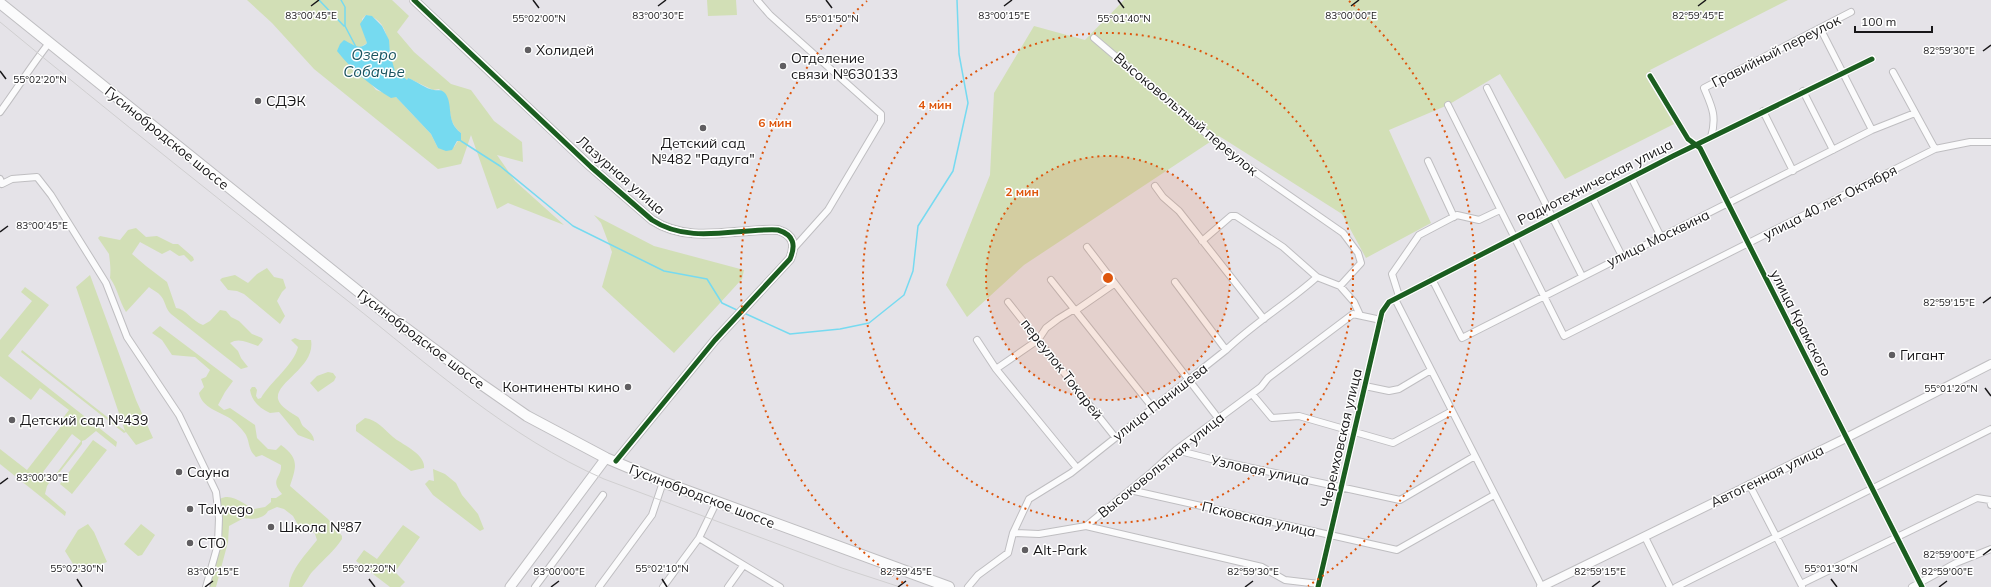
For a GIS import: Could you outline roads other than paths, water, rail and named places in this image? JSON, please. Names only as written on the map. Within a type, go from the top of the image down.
[{"type":"main road","name":"Гусинобродское шоссе","points":[[0,3],[384,312],[527,416],[611,460],[663,482],[716,503],[949,587]]},
{"type":"main road","points":[[510,587],[611,460]]},
{"type":"street","name":"Лазурная улица","points":[[414,0],[591,167],[662,227],[689,234],[778,230],[785,233],[792,241],[794,248]]},
{"type":"street","points":[[611,460],[715,340],[790,258],[794,248],[828,210],[881,121],[881,114],[770,15],[757,0]]},
{"type":"street","name":"Гравийный переулок","points":[[1711,137],[1714,126],[1714,113],[1704,88],[1851,12]]},
{"type":"street","points":[[1820,28],[1872,130]]},
{"type":"street","name":"Высоковольтный переулок","points":[[1094,38],[1234,158],[1343,233],[1358,252],[1361,263],[1340,286]]},
{"type":"street","points":[[0,112],[19,87],[21,80],[33,63],[49,43]]},
{"type":"street","name":"Радиотехническая улица","points":[[1397,297],[1631,177],[1872,58]]},
{"type":"street","points":[[1893,72],[1935,149]]},
{"type":"street","name":"улица Крамского","points":[[1650,76],[1688,139],[1700,148],[1921,585]]},
{"type":"street","points":[[1487,88],[1582,276]]},
{"type":"street","points":[[1803,91],[1833,150]]},
{"type":"street","points":[[1448,105],[1543,296]]},
{"type":"street","points":[[1764,111],[1793,171]]},
{"type":"street","name":"улица Москвина","points":[[1432,279],[1462,338],[1872,130],[1915,113]]},
{"type":"street","name":"улица 40 лет Октября","points":[[1543,296],[1564,336],[1935,149],[1970,142],[1991,142]]},
{"type":"street","points":[[1428,161],[1454,217]]},
{"type":"street","points":[[1,184],[12,179],[37,177],[51,195],[106,283],[127,337],[179,415],[216,492],[219,518],[218,544],[206,587]]},
{"type":"street","points":[[1631,177],[1661,237]]},
{"type":"street","points":[[1155,186],[1163,197],[1178,211],[1264,319]]},
{"type":"street","points":[[1592,197],[1622,256]]},
{"type":"street","points":[[1500,210],[1479,220],[1457,215],[1419,235],[1406,253],[1403,261],[1392,274],[1397,297],[1431,370],[1542,587]]},
{"type":"street","points":[[1202,241],[1231,216],[1236,216],[1283,247],[1317,277],[1340,286],[1354,302],[1360,316],[1380,320]]},
{"type":"street","points":[[1087,247],[1218,418]]},
{"type":"street","name":"улица Панишева","points":[[1013,533],[1030,499],[1078,468],[1226,350],[1241,335],[1292,298],[1317,277]]},
{"type":"street","points":[[1051,280],[1152,408]]},
{"type":"street","points":[[1175,282],[1226,350]]},
{"type":"street","points":[[996,370],[1038,340],[1046,328],[1071,311],[1075,311],[1114,284]]},
{"type":"street","name":"Черемховская улица","points":[[1318,586],[1382,312],[1389,302],[1397,297]]},
{"type":"street","name":"переулок Токарей","points":[[1008,302],[1115,437]]},
{"type":"street","name":"Высоковольтная улица","points":[[1013,533],[1039,534],[1086,526],[1176,450],[1252,394],[1268,378],[1353,314],[1360,316]]},
{"type":"street","points":[[978,340],[996,370],[1078,468]]},
{"type":"street","name":"Автогенная улица","points":[[1542,587],[1749,484],[1846,438],[1991,364]]},
{"type":"street","points":[[1365,386],[1389,391],[1399,389],[1431,370]]},
{"type":"street","points":[[1252,394],[1272,418],[1300,416],[1393,443],[1452,411]]},
{"type":"street","points":[[1676,587],[1871,488],[1991,430]]},
{"type":"street","name":"Узловая улица","points":[[1176,450],[1400,500],[1475,456]]},
{"type":"street","points":[[599,587],[652,515],[663,482]]},
{"type":"street","points":[[1749,484],[1802,585],[1896,536],[1977,498],[1990,500],[1991,505]]},
{"type":"street","name":"Псковская улица","points":[[1130,490],[1397,550],[1494,495]]},
{"type":"street","points":[[535,587],[603,495]]},
{"type":"street","points":[[663,587],[699,538],[716,503]]},
{"type":"street","points":[[1086,526],[1262,567],[1285,580],[1318,586]]},
{"type":"street","points":[[968,587],[978,575],[1008,553],[1013,533]]},
{"type":"street","points":[[1645,537],[1670,587]]},
{"type":"street","points":[[699,538],[780,587]]},
{"type":"street","points":[[1912,587],[1921,585],[1956,563],[1991,549]]},
{"type":"street","points":[[728,587],[743,566]]},
{"type":"water","name":"Озеро Собачье","points":[[366,15],[372,16],[382,26],[389,40],[390,54],[397,78],[402,76],[407,80],[408,78],[428,88],[445,93],[448,98],[453,123],[461,133],[461,141],[457,141],[452,150],[446,151],[438,148],[431,134],[396,97],[391,98],[369,83],[355,71],[337,51],[340,44],[344,40],[359,47],[367,43],[360,24]]},
{"type":"waterway","points":[[319,0],[344,26]]},
{"type":"waterway","points":[[341,0],[345,7],[345,26],[356,47]]},
{"type":"waterway","points":[[744,313],[790,334],[840,329],[869,323],[904,295],[913,271],[918,226],[953,171],[968,103],[959,54],[957,0]]},
{"type":"waterway","points":[[461,141],[500,166],[573,226],[664,271],[707,279],[722,303],[739,311]]},
{"type":"tram line","points":[[0,22],[173,163],[439,374],[502,421],[535,442],[569,462],[604,479],[842,568],[900,587]]},
{"type":"place","name":"Холидей","points":[[528,50]]},
{"type":"place","name":"Отделение связи №630133","points":[[783,66]]},
{"type":"place","name":"СДЭК","points":[[258,101]]},
{"type":"place","name":"Детский сад №482 \"Радуга\"","points":[[703,128]]},
{"type":"place","name":"Гигант","points":[[1892,355]]},
{"type":"place","name":"Континенты кино","points":[[628,387]]},
{"type":"place","name":"Детский сад №439","points":[[12,420]]},
{"type":"place","name":"Сауна","points":[[179,472]]},
{"type":"place","name":"Talwego","points":[[190,509]]},
{"type":"place","name":"Школа №87","points":[[271,527]]},
{"type":"place","name":"СТО","points":[[190,543]]},
{"type":"place","name":"Alt-Park","points":[[1025,550]]}]
